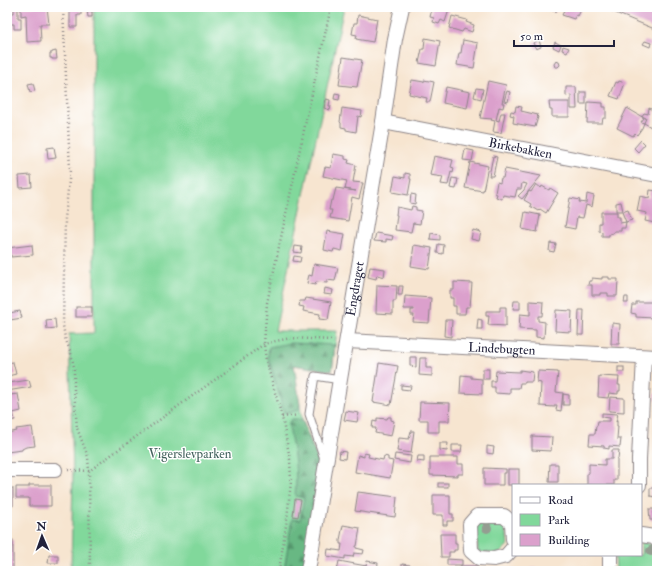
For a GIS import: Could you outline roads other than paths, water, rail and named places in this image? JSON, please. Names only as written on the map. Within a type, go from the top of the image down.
[{"type":"street","name":"Engdraget","points":[[308,571],[383,122],[395,39],[402,7]]},
{"type":"street","name":"Birkebakken","points":[[383,122],[657,175]]},
{"type":"street","name":"Lindebugten","points":[[347,341],[651,357]]},
{"type":"street","points":[[639,484],[639,458],[651,357]]},
{"type":"street","points":[[7,470],[55,470]]},
{"type":"street","points":[[512,523],[504,516],[477,516],[470,524],[471,551],[479,558],[494,565],[512,549]]},
{"type":"street","points":[[642,535],[654,537],[657,540]]},
{"type":"street","points":[[610,556],[610,571]]},
{"type":"lane","points":[[326,465],[308,414],[315,376],[340,380]]},
{"type":"park label","name":"Vigerslevparken","points":[[190,454]]}]
